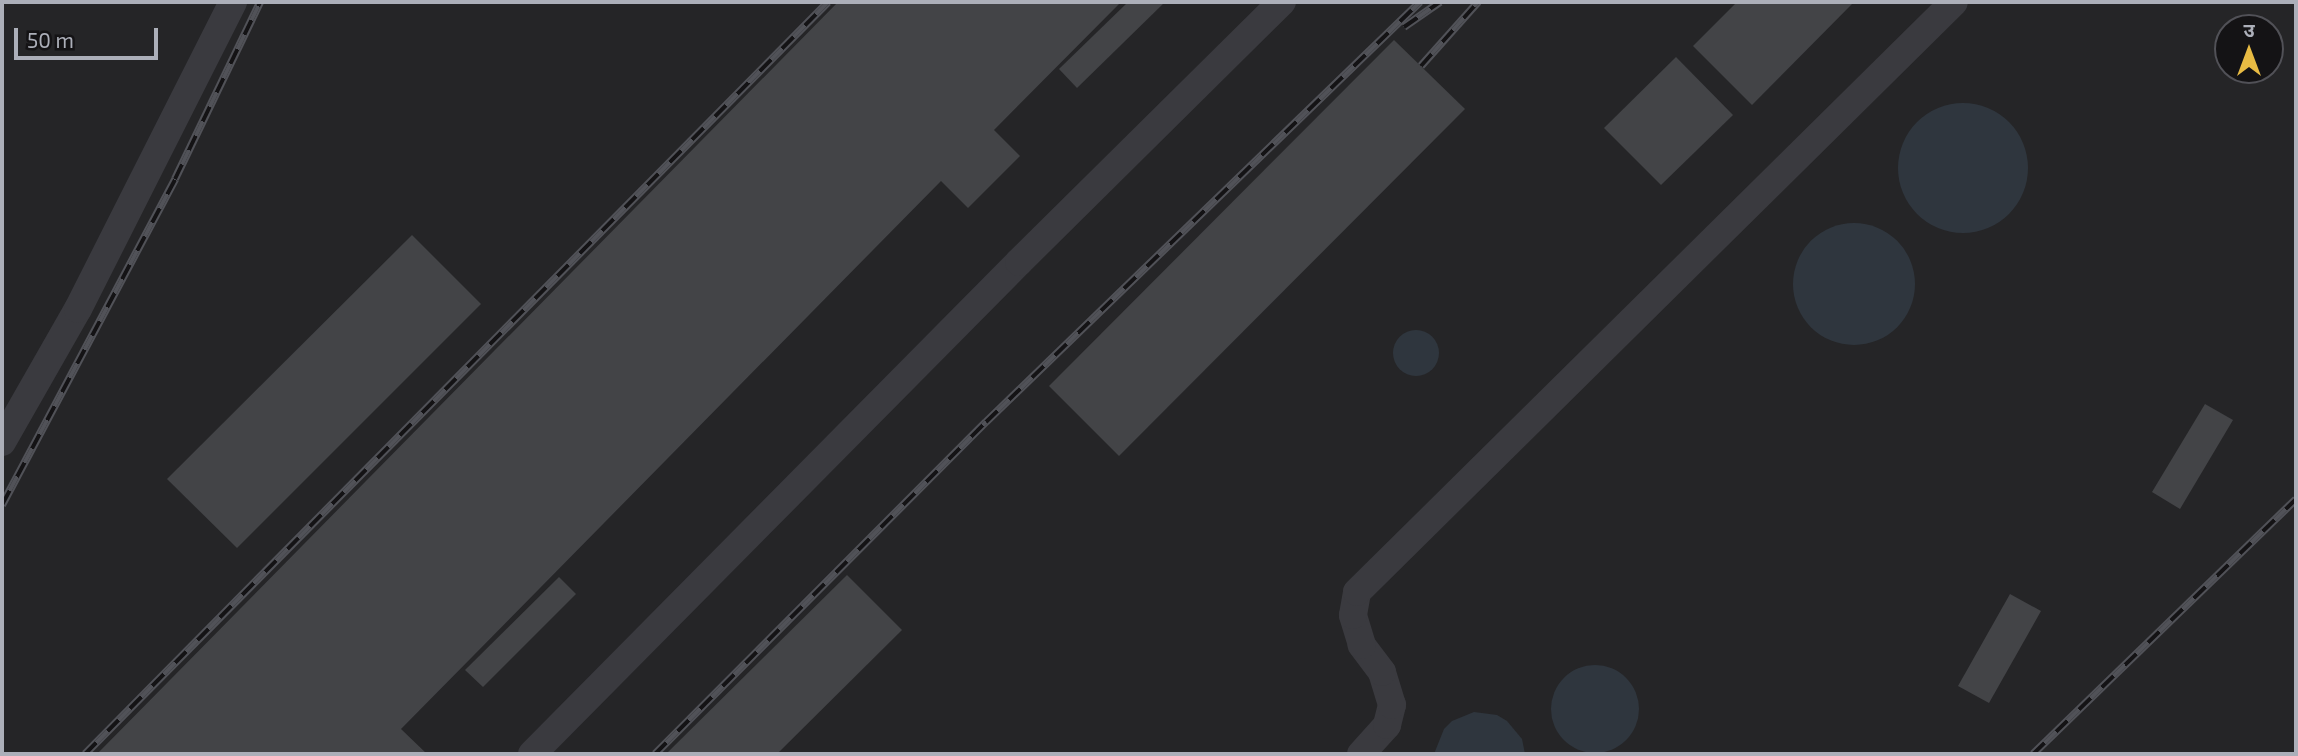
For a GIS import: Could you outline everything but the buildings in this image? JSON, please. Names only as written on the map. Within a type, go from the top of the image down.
[{"type":"lane","points":[[2,442],[78,309],[233,2]]},
{"type":"lane","points":[[532,754],[1018,262],[1282,2]]},
{"type":"lane","points":[[1361,754],[1387,725],[1392,705],[1382,672],[1362,645],[1353,615],[1357,592],[1954,2]]},
{"type":"shaded area","points":[[2,2],[2296,2],[2296,754],[2,754]]},
{"type":"shaded area","points":[[1963,103],[1988,108],[2009,122],[2023,143],[2028,168],[2023,193],[2009,214],[1988,228],[1963,233],[1938,228],[1917,214],[1903,193],[1898,168],[1903,143],[1917,122],[1938,108]]},
{"type":"shaded area","points":[[1854,223],[1877,228],[1897,241],[1910,261],[1915,284],[1910,307],[1897,327],[1877,340],[1854,345],[1831,340],[1811,327],[1798,307],[1793,284],[1798,261],[1811,241],[1831,228]]},
{"type":"shaded area","points":[[1416,330],[1432,337],[1439,353],[1432,369],[1416,376],[1400,369],[1393,353],[1400,337]]},
{"type":"shaded area","points":[[1595,665],[1612,669],[1626,678],[1635,692],[1639,709],[1635,726],[1626,740],[1612,749],[1595,753],[1578,749],[1564,740],[1555,726],[1551,709],[1555,692],[1564,678],[1578,669]]},
{"type":"shaded area","points":[[1474,712],[1497,715],[1507,721],[1522,739],[1525,754],[1434,754],[1444,729],[1452,721]]},
{"type":"railway","points":[[2,505],[175,179],[260,2]]},
{"type":"railway","points":[[85,754],[828,2]]},
{"type":"railway","points":[[655,754],[986,422],[1420,2]]},
{"type":"railway","points":[[1404,27],[1440,2]]},
{"type":"railway","points":[[1421,66],[1478,2]]},
{"type":"railway","points":[[2033,754],[2296,499]]}]
